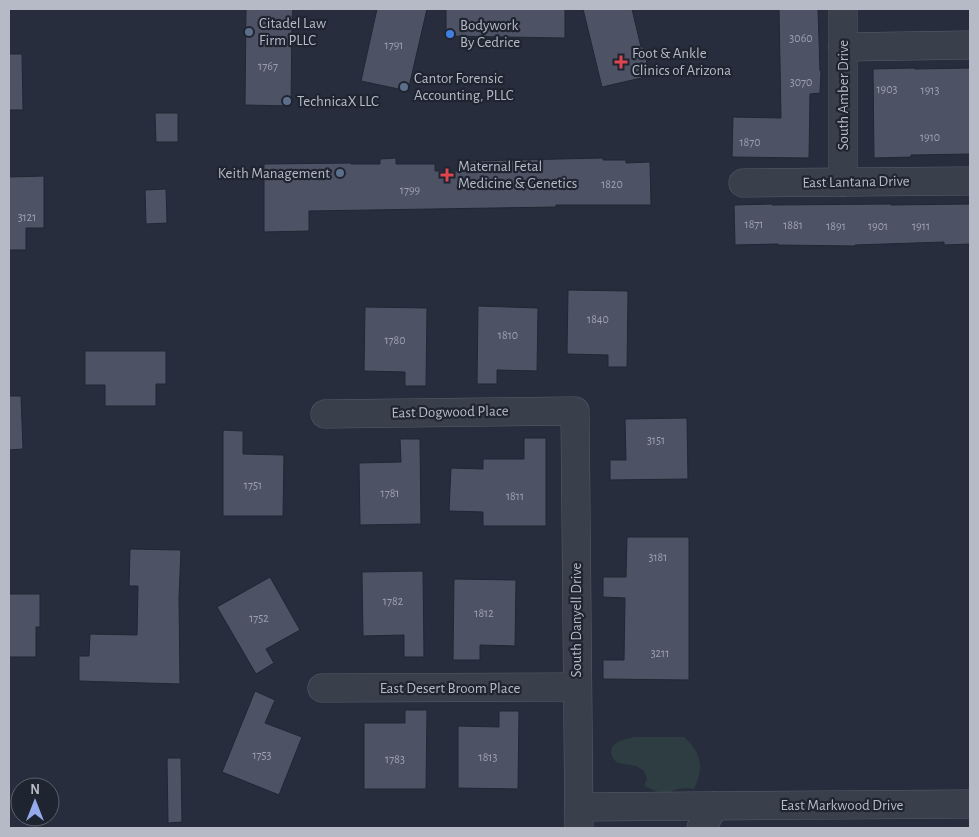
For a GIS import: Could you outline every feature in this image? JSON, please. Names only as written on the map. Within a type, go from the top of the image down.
[{"type":"street","name":"South Amber Drive","points":[[843,9],[843,182]]},
{"type":"street","points":[[843,47],[970,45]]},
{"type":"street","name":"East Lantana Drive","points":[[743,183],[970,181]]},
{"type":"street","name":"East Dogwood Place","points":[[325,414],[575,411]]},
{"type":"street","name":"South Danyell Drive","points":[[575,411],[579,818]]},
{"type":"street","name":"East Desert Broom Place","points":[[322,688],[577,687]]},
{"type":"street","name":"East Markwood Drive","points":[[579,818],[707,817],[970,804]]},
{"type":"shaded area","points":[[633,737],[684,737],[695,749],[700,761],[699,774],[694,789],[678,789],[664,794],[644,786],[647,779],[640,768],[616,762],[611,754],[615,744]]},
{"type":"building","points":[[246,9],[293,9],[291,106],[245,105]]},
{"type":"building","points":[[377,9],[427,9],[408,91],[361,81]]},
{"type":"building","points":[[446,9],[565,9],[565,38],[446,36]]},
{"type":"building","name":"Foot & Ankle Clinics of Arizona","points":[[583,9],[632,9],[650,76],[602,87]]},
{"type":"building","points":[[779,9],[818,9],[821,71],[820,93],[810,94],[809,158],[732,157],[733,117],[781,118]]},
{"type":"building","points":[[9,54],[22,54],[23,110],[9,110]]},
{"type":"building","points":[[970,68],[970,154],[874,158],[873,69]]},
{"type":"building","points":[[155,113],[178,113],[178,142],[156,142]]},
{"type":"building","points":[[396,158],[396,164],[435,164],[435,171],[470,171],[470,161],[603,158],[603,160],[626,160],[626,163],[650,162],[651,205],[556,205],[556,207],[309,211],[309,231],[264,232],[264,164],[380,164],[380,159]]},
{"type":"building","points":[[44,176],[44,228],[26,228],[26,250],[9,250],[9,177]]},
{"type":"building","points":[[166,189],[167,223],[146,224],[145,190]]},
{"type":"building","points":[[970,204],[970,244],[944,245],[944,242],[855,246],[735,245],[734,205]]},
{"type":"building","points":[[568,290],[628,291],[627,367],[608,367],[608,355],[567,354]]},
{"type":"building","points":[[478,306],[538,308],[537,371],[497,370],[497,384],[477,384]]},
{"type":"building","points":[[365,307],[427,308],[426,386],[405,386],[405,372],[364,371]]},
{"type":"building","points":[[85,351],[166,351],[166,384],[156,384],[156,406],[105,406],[105,385],[85,385]]},
{"type":"building","points":[[9,396],[21,396],[23,449],[9,450]]},
{"type":"building","points":[[687,418],[688,479],[610,480],[610,460],[626,460],[625,419]]},
{"type":"building","points":[[223,430],[243,431],[243,454],[284,455],[283,516],[223,516]]},
{"type":"building","points":[[524,438],[546,438],[546,526],[483,526],[483,512],[449,511],[451,468],[483,469],[483,459],[524,459]]},
{"type":"building","points":[[400,439],[420,439],[421,524],[360,525],[359,463],[401,462]]},
{"type":"building","points":[[627,537],[689,537],[689,680],[603,679],[603,660],[624,660],[625,598],[603,597],[603,577],[626,577]]},
{"type":"building","points":[[130,549],[181,550],[179,598],[180,684],[79,681],[79,656],[89,656],[90,634],[137,635],[138,586],[129,586]]},
{"type":"building","points":[[423,571],[424,657],[404,657],[404,635],[363,636],[362,572]]},
{"type":"building","points":[[270,577],[300,630],[266,649],[274,663],[256,674],[217,607]]},
{"type":"building","points":[[454,579],[516,580],[515,646],[480,645],[480,660],[453,660]]},
{"type":"building","points":[[9,594],[40,594],[40,627],[36,627],[36,657],[9,657]]},
{"type":"building","points":[[255,691],[275,700],[265,723],[302,737],[279,795],[222,772]]},
{"type":"building","points":[[405,710],[427,710],[426,789],[364,789],[364,723],[405,723]]},
{"type":"building","points":[[499,711],[519,711],[518,789],[458,788],[458,726],[499,727]]},
{"type":"building","points":[[167,758],[181,758],[182,822],[168,823]]},
{"type":"place","name":"Citadel Law Firm PLLC","points":[[249,32]]},
{"type":"place","name":"Bodywork By Cedrice","points":[[450,34]]},
{"type":"place","name":"Foot & Ankle Clinics of Arizona","points":[[621,62]]},
{"type":"place","name":"Cantor Forensic Accounting, PLLC","points":[[404,87]]},
{"type":"place","name":"TechnicaX LLC","points":[[287,101]]},
{"type":"place","name":"Keith Management","points":[[340,173]]},
{"type":"place","name":"Maternal Fetal Medicine & Genetics","points":[[447,175]]}]
